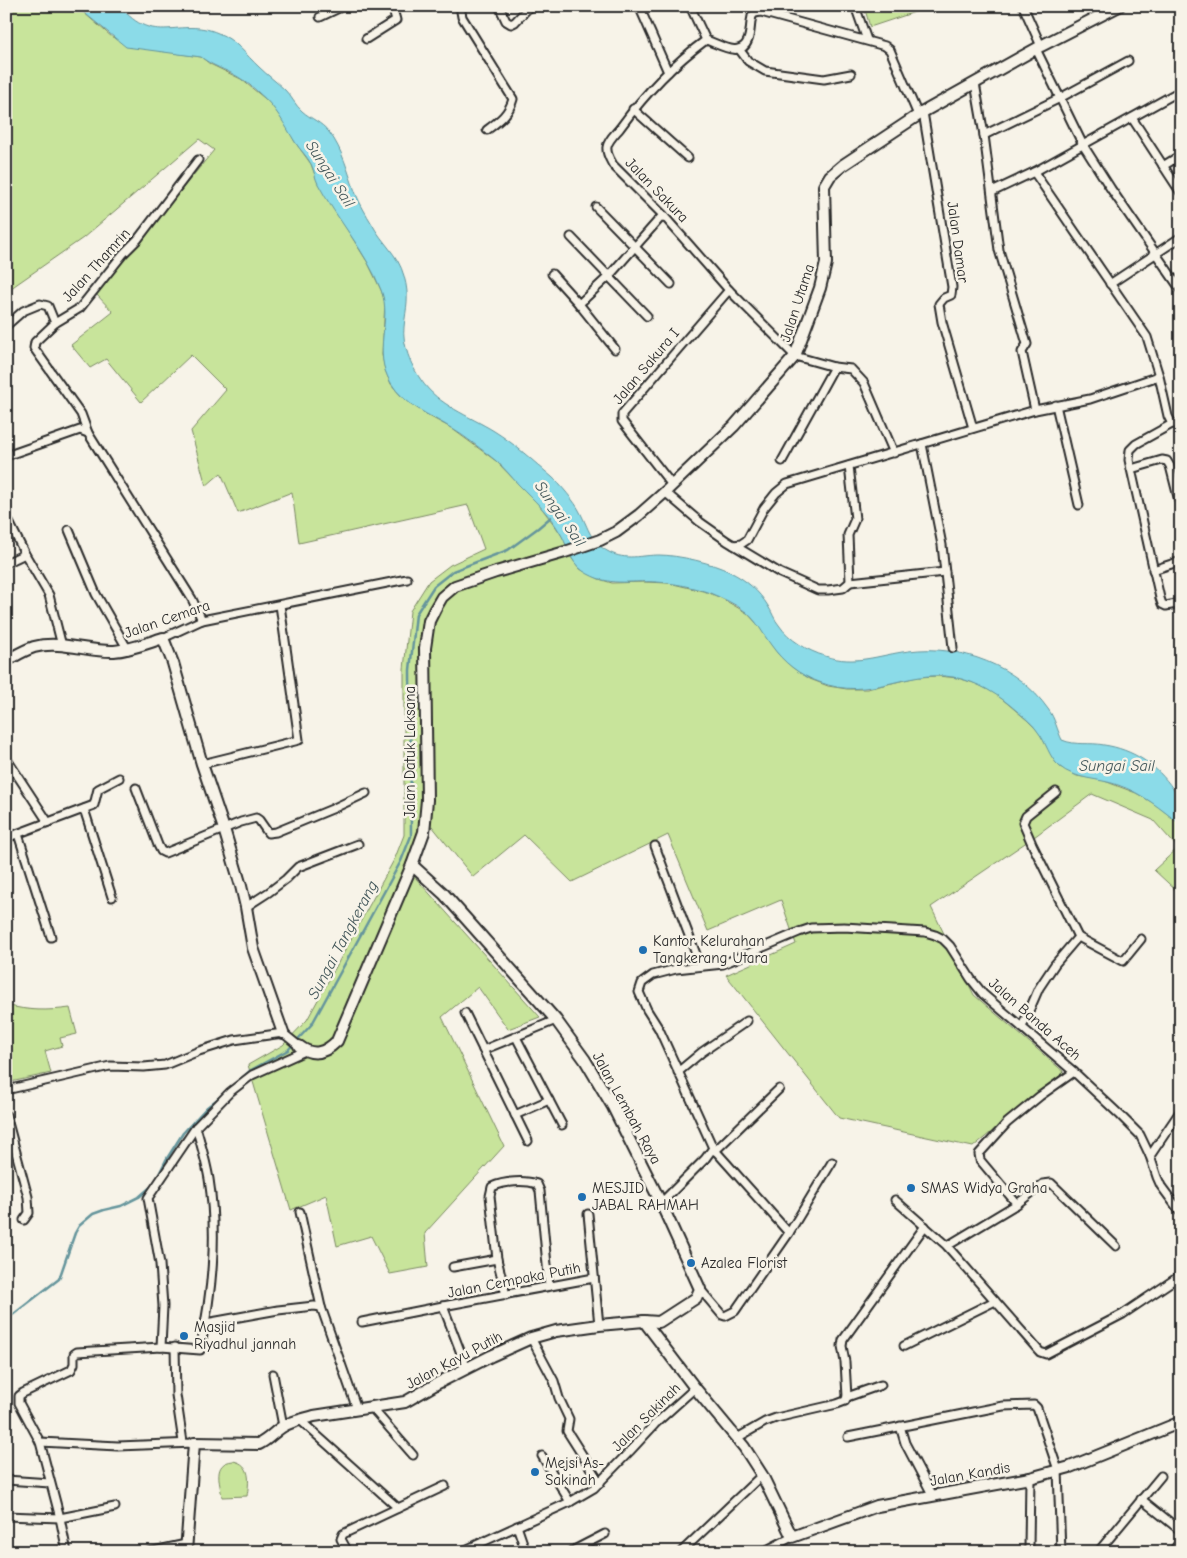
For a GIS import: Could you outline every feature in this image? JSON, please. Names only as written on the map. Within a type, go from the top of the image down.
[{"type":"street","points":[[320,17],[343,6]]},
{"type":"street","points":[[366,39],[396,20],[392,6]]},
{"type":"street","points":[[460,6],[462,17],[514,99],[501,120],[487,130]]},
{"type":"street","points":[[498,6],[506,21],[511,24],[530,6]]},
{"type":"street","points":[[640,6],[668,72]]},
{"type":"street","points":[[690,6],[706,40],[734,50],[740,49],[748,61],[765,71],[824,79],[851,74]]},
{"type":"street","points":[[856,6],[867,40]]},
{"type":"street","points":[[1023,6],[1038,48],[1083,145],[1181,290]]},
{"type":"street","name":"Jalan Utama","points":[[600,540],[616,532],[639,515],[669,488],[734,426],[795,356],[820,288],[826,263],[824,186],[830,176],[921,113],[1038,48],[1119,6]]},
{"type":"street","name":"Jalan Damar","points":[[740,49],[748,40],[752,16],[755,13],[761,12],[867,40],[885,46],[890,50],[921,113],[952,288],[951,295],[944,298],[940,304],[942,322],[973,428]]},
{"type":"street","name":"Jalan Sakura","points":[[706,40],[687,54],[633,109],[608,144],[608,156],[613,165],[663,215],[729,290],[795,356]]},
{"type":"street","points":[[984,136],[1128,61]]},
{"type":"street","points":[[975,83],[1000,250],[1027,344],[1022,352],[1035,410]]},
{"type":"street","points":[[992,192],[1034,172],[1178,92]]},
{"type":"street","points":[[633,109],[688,158]]},
{"type":"street","points":[[1132,118],[1181,193]]},
{"type":"street","points":[[1164,166],[1181,155]]},
{"type":"street","name":"Jalan Thamrin","points":[[198,160],[138,239],[123,254],[80,308],[55,323],[35,342],[34,348],[80,414],[88,433],[192,599],[202,620]]},
{"type":"street","points":[[1034,172],[1147,337],[1159,376],[1168,416],[1178,425],[1136,444],[1130,450],[1129,460],[1162,604],[1166,606],[1181,603]]},
{"type":"street","points":[[596,207],[671,284]]},
{"type":"street","points":[[579,304],[609,276],[663,215]]},
{"type":"street","points":[[571,237],[647,316]]},
{"type":"street","points":[[1110,284],[1181,237]]},
{"type":"street","points":[[552,274],[615,349]]},
{"type":"street","name":"Jalan Sakura I","points":[[729,290],[622,414],[622,421],[669,488],[700,522],[780,573],[818,590],[843,588],[850,582],[944,572]]},
{"type":"street","points":[[6,326],[23,311],[40,304],[48,306],[55,323]]},
{"type":"street","points":[[795,356],[834,367],[850,369],[864,383],[894,452]]},
{"type":"street","points":[[782,461],[834,367]]},
{"type":"street","points":[[734,545],[741,544],[746,540],[764,508],[776,493],[787,484],[1035,410],[1090,399],[1159,376]]},
{"type":"street","points":[[1056,405],[1079,505]]},
{"type":"street","points":[[6,456],[80,430],[88,433]]},
{"type":"street","points":[[922,444],[942,545],[953,648]]},
{"type":"street","points":[[1131,469],[1162,460],[1167,461],[1181,509]]},
{"type":"street","points":[[849,466],[855,519],[848,535],[850,582]]},
{"type":"street","points":[[6,516],[49,595],[62,646]]},
{"type":"street","points":[[70,530],[96,594],[128,650]]},
{"type":"street","name":"Jalan Datuk Laksana","points":[[302,1048],[312,1053],[322,1051],[331,1047],[337,1041],[412,865],[424,832],[427,800],[425,648],[429,621],[435,608],[442,597],[455,586],[600,540]]},
{"type":"street","points":[[6,563],[25,554]]},
{"type":"street","points":[[1153,570],[1181,561]]},
{"type":"street","name":"Jalan Cemara","points":[[6,661],[34,647],[62,646],[113,651],[128,650],[163,638],[202,620],[407,579]]},
{"type":"street","points":[[202,764],[299,740],[280,605]]},
{"type":"street","points":[[161,1347],[163,1306],[160,1264],[148,1198],[196,1127],[230,1092],[252,1075],[302,1048],[284,1034],[252,948],[246,907],[224,829],[202,764],[173,662],[163,638]]},
{"type":"street","points":[[6,758],[48,822]]},
{"type":"street","points":[[6,838],[94,805],[98,789],[119,778]]},
{"type":"street","points":[[136,788],[161,851],[166,853],[256,818],[268,833],[271,833],[366,793]]},
{"type":"street","points":[[1056,792],[1026,816],[1023,823],[1078,937],[1123,961],[1141,939]]},
{"type":"street","points":[[84,809],[112,897]]},
{"type":"street","points":[[18,834],[51,937]]},
{"type":"street","points":[[246,907],[286,879],[298,867],[358,844]]},
{"type":"street","points":[[655,846],[700,962],[709,966]]},
{"type":"street","name":"Jalan Lembah Raya","points":[[412,865],[444,894],[556,1020],[585,1060],[613,1107],[661,1203],[700,1289]]},
{"type":"street","name":"Jalan Banda Aceh","points":[[789,1233],[714,1149],[659,1030],[639,992],[642,984],[653,975],[676,969],[723,964],[811,928],[844,927],[925,932],[942,939],[950,946],[983,994],[1074,1072],[1140,1136],[1150,1156],[1156,1177],[1181,1213]]},
{"type":"street","points":[[1022,1027],[1038,988],[1078,937]]},
{"type":"street","points":[[465,1014],[528,1141]]},
{"type":"street","points":[[484,1050],[556,1020]]},
{"type":"street","points":[[678,1072],[702,1052],[747,1021]]},
{"type":"street","points":[[6,1090],[110,1066],[144,1067],[164,1065],[234,1040],[284,1034]]},
{"type":"street","points":[[516,1037],[562,1125]]},
{"type":"street","points":[[1017,1204],[980,1160],[979,1154],[1008,1123],[1074,1072]]},
{"type":"street","points":[[661,1203],[714,1149],[779,1089]]},
{"type":"street","points":[[515,1115],[549,1100]]},
{"type":"street","points":[[1150,1156],[1181,1110]]},
{"type":"street","points":[[6,1115],[28,1197],[29,1213],[24,1220]]},
{"type":"street","points":[[67,1552],[40,1442],[19,1403],[19,1396],[22,1392],[70,1370],[74,1364],[74,1354],[77,1352],[161,1347],[200,1350],[206,1323],[213,1268],[209,1178],[196,1127]]},
{"type":"street","points":[[644,1321],[659,1322],[696,1298],[700,1289],[722,1315],[725,1316],[735,1311],[789,1233],[832,1162]]},
{"type":"street","points":[[506,1295],[497,1259],[490,1196],[492,1187],[499,1184],[531,1182],[537,1184],[540,1191],[549,1286]]},
{"type":"street","points":[[947,1246],[1017,1204],[1043,1184],[1051,1184],[1116,1246]]},
{"type":"street","points":[[895,1200],[947,1246],[1040,1352],[1046,1354],[1123,1314],[1181,1275]]},
{"type":"street","points":[[300,1212],[321,1307],[357,1409]]},
{"type":"street","points":[[588,1214],[599,1324]]},
{"type":"street","points":[[847,1397],[843,1340],[925,1226]]},
{"type":"street","points":[[453,1267],[497,1259]]},
{"type":"street","name":"Jalan Cempaka Putih","points":[[467,1368],[443,1306],[594,1278]]},
{"type":"street","points":[[904,1346],[995,1301]]},
{"type":"street","points":[[362,1322],[443,1306]]},
{"type":"street","points":[[206,1323],[278,1310],[321,1307]]},
{"type":"street","points":[[644,1321],[695,1388],[737,1438],[762,1475],[792,1536]]},
{"type":"street","name":"Jalan Kayu Putih","points":[[40,1442],[118,1446],[188,1443],[259,1444],[283,1426],[300,1420],[314,1416],[405,1402],[467,1368],[530,1338],[556,1330],[599,1324],[644,1321]]},
{"type":"street","points":[[530,1338],[554,1381],[559,1398],[569,1419],[567,1431],[600,1483]]},
{"type":"street","points":[[149,1552],[186,1548],[188,1443],[176,1395],[176,1347]]},
{"type":"street","points":[[273,1374],[283,1426]]},
{"type":"street","points":[[737,1438],[765,1422],[837,1404],[845,1401],[847,1397],[881,1385]]},
{"type":"street","name":"Jalan Sakinah","points":[[461,1552],[469,1550],[570,1502],[600,1483],[655,1424],[695,1388]]},
{"type":"street","points":[[848,1437],[1003,1406],[1034,1404],[1058,1470],[1061,1552]]},
{"type":"street","points":[[372,1408],[413,1454]]},
{"type":"street","points":[[300,1420],[398,1508]]},
{"type":"street","name":"Jalan Kandis","points":[[763,1552],[792,1536],[876,1506],[1030,1478],[1070,1467],[1181,1422]]},
{"type":"street","points":[[900,1426],[906,1443],[932,1496]]},
{"type":"street","points":[[542,1456],[570,1502]]},
{"type":"street","points":[[681,1552],[762,1475]]},
{"type":"street","points":[[1098,1552],[1161,1476]]},
{"type":"street","points":[[1022,1552],[1026,1552],[1029,1548],[1030,1478]]},
{"type":"street","points":[[6,1480],[50,1483]]},
{"type":"street","points":[[348,1552],[341,1539],[344,1534],[445,1486]]},
{"type":"street","points":[[1141,1499],[1181,1531]]},
{"type":"street","points":[[6,1516],[60,1518],[115,1506]]},
{"type":"street","points":[[517,1526],[526,1552]]},
{"type":"street","points":[[570,1552],[604,1534]]},
{"type":"street","points":[[1172,1552],[1181,1541]]},
{"type":"green space","points":[[6,6],[76,6],[112,37],[175,53],[201,57],[210,64],[241,79],[269,102],[284,121],[295,142],[311,164],[318,183],[368,263],[381,290],[385,302],[382,355],[385,370],[391,384],[400,395],[427,415],[451,428],[496,461],[540,506],[564,539],[570,556],[580,569],[599,579],[612,583],[669,583],[707,592],[721,598],[747,613],[759,626],[778,654],[793,668],[810,679],[828,686],[847,689],[867,689],[917,677],[938,676],[958,678],[977,684],[995,693],[1039,732],[1060,767],[1077,776],[1102,780],[1136,793],[1155,804],[1181,825],[1181,895],[1154,870],[1178,848],[1153,820],[1092,794],[1034,837],[931,907],[974,995],[1064,1072],[973,1147],[839,1118],[726,975],[796,944],[781,900],[708,931],[668,835],[572,882],[524,835],[473,877],[432,826],[413,875],[540,1017],[508,1029],[478,987],[442,1017],[504,1146],[425,1233],[428,1267],[390,1274],[371,1236],[337,1246],[326,1195],[291,1210],[248,1065],[283,1045],[307,1020],[395,858],[404,835],[404,669],[410,611],[429,581],[450,565],[484,549],[468,505],[299,543],[292,492],[238,513],[221,473],[206,486],[191,431],[226,390],[191,355],[141,402],[106,359],[90,368],[71,345],[113,312],[96,294],[214,150],[199,139],[83,238],[14,286],[6,295]]},
{"type":"green space","points":[[864,6],[916,6],[918,11],[870,27]]},
{"type":"green space","points":[[6,1005],[38,1010],[70,1008],[77,1034],[60,1038],[62,1046],[45,1051],[51,1073],[6,1083]]},
{"type":"green space","points":[[233,1461],[243,1466],[248,1474],[247,1496],[222,1497],[219,1480],[220,1470],[226,1463]]},
{"type":"water","name":"Sungai Sail","points":[[76,6],[120,6],[132,19],[144,26],[156,29],[204,29],[218,33],[235,44],[290,95],[302,111],[326,129],[342,154],[363,209],[401,268],[406,283],[407,296],[404,340],[411,362],[421,380],[436,397],[502,436],[552,477],[575,504],[591,535],[603,548],[615,555],[621,556],[667,555],[685,558],[730,572],[756,590],[777,623],[793,640],[825,656],[836,659],[857,660],[909,651],[928,650],[948,651],[986,661],[1021,681],[1036,694],[1054,720],[1062,740],[1072,743],[1099,744],[1114,747],[1134,754],[1152,766],[1167,780],[1181,801],[1181,825],[1151,802],[1127,788],[1065,771],[1050,754],[1041,736],[1031,724],[1003,700],[971,682],[953,677],[935,676],[919,677],[855,689],[819,682],[798,672],[786,662],[768,641],[757,623],[738,606],[724,599],[704,591],[670,583],[602,580],[583,571],[578,567],[555,525],[501,466],[462,435],[418,409],[396,391],[385,371],[382,348],[384,302],[375,276],[318,184],[309,161],[270,104],[242,79],[201,57],[126,47]]},
{"type":"waterway","name":"Sungai Tangkerang","points":[[233,1086],[251,1070],[288,1050],[312,1024],[401,861],[411,836],[410,670],[416,614],[434,586],[453,571],[508,550],[551,517]]},
{"type":"waterway","name":"Sungai Tangkerang","points":[[6,1320],[59,1279],[79,1226],[93,1214],[121,1206],[139,1197],[154,1184],[183,1133],[206,1108],[225,1093]]},
{"type":"place","name":"Kantor Kelurahan Tangkerang Utara","points":[[643,950]]},
{"type":"place","name":"SMAS Widya Graha","points":[[911,1188]]},
{"type":"place","name":"MESJID JABAL RAHMAH","points":[[582,1197]]},
{"type":"place","name":"Azalea Florist","points":[[691,1263]]},
{"type":"place","name":"Masjid Riyadhul jannah","points":[[184,1336]]},
{"type":"place","name":"Mejsi As- Sakinah","points":[[535,1472]]}]
